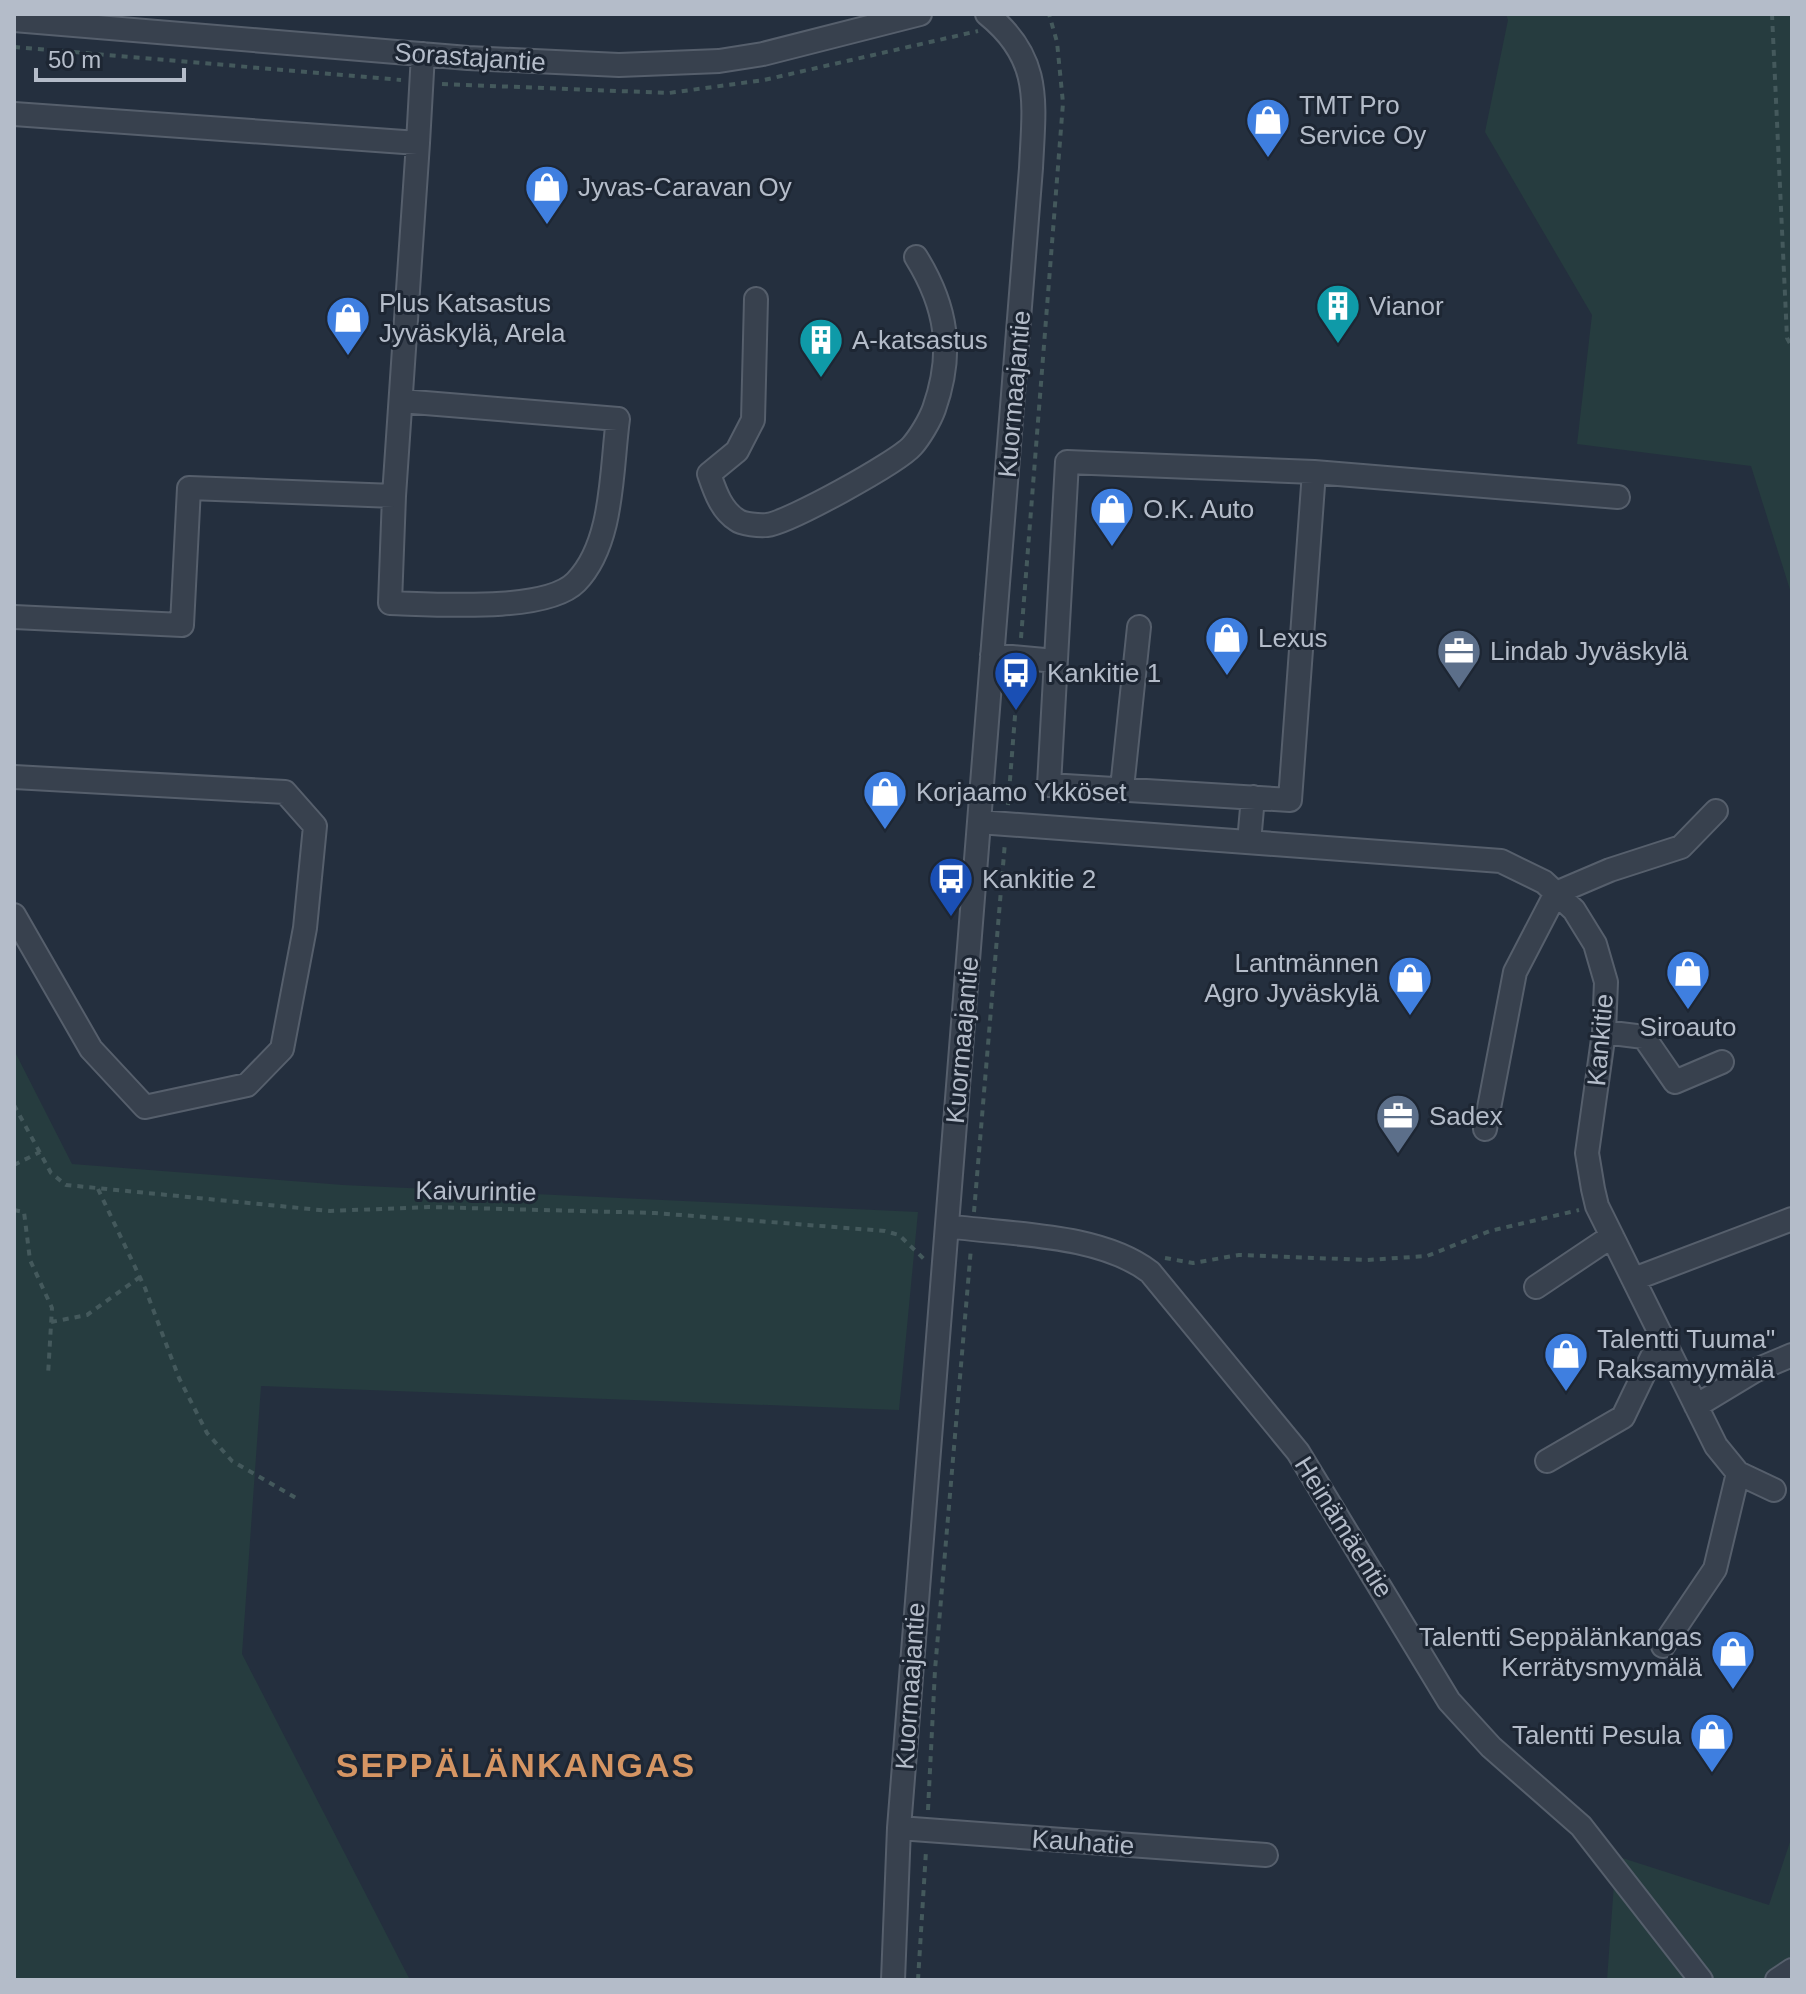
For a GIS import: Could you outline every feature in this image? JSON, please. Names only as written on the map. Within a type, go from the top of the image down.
[{"type":"street","name":"Sorastajantie","points":[[14,20],[156,23],[423,54],[619,65],[707,62],[778,51],[920,14]]},
{"type":"street","name":"Kuormaajantie","points":[[893,1980],[899,1828],[1034,100],[1024,54],[987,14]]},
{"type":"street","points":[[401,401],[618,419],[605,517],[592,559],[574,584],[547,598],[490,605],[390,603],[394,496],[423,54]]},
{"type":"street","points":[[14,114],[418,143]]},
{"type":"street","points":[[756,299],[753,420],[737,451],[709,474],[719,502],[738,522],[767,525],[846,488],[911,447],[934,410],[944,361],[944,314],[934,287],[916,257]]},
{"type":"street","points":[[1314,472],[1290,800],[1049,785],[1067,462],[1314,472],[1618,497]]},
{"type":"street","points":[[14,617],[182,625],[189,488],[394,496]]},
{"type":"street","points":[[1122,788],[1139,627]]},
{"type":"street","points":[[992,655],[1055,661]]},
{"type":"street","points":[[14,777],[285,792],[315,826],[305,928],[282,1049],[247,1085],[145,1107],[91,1049],[14,915]]},
{"type":"street","points":[[1249,842],[1253,797]]},
{"type":"street","points":[[1485,1129],[1515,972],[1556,893],[1681,847],[1716,811]]},
{"type":"street","name":"Kankitie","points":[[979,822],[1501,861],[1544,882],[1574,910],[1595,944],[1606,982],[1604,1032],[1587,1153],[1597,1206],[1716,1446],[1738,1473],[1774,1490]]},
{"type":"street","points":[[1604,1032],[1644,1037],[1675,1082],[1722,1062]]},
{"type":"street","points":[[1634,1279],[1792,1219]]},
{"type":"street","name":"Heinämäentie","points":[[947,1226],[1103,1248],[1134,1260],[1150,1272],[1298,1452],[1449,1701],[1491,1747],[1581,1826],[1701,1980]]},
{"type":"street","points":[[1536,1287],[1612,1236]]},
{"type":"street","points":[[1547,1461],[1623,1417],[1662,1336]]},
{"type":"street","points":[[1696,1406],[1754,1371],[1792,1355]]},
{"type":"street","points":[[1663,1646],[1715,1569],[1738,1473]]},
{"type":"street","name":"Kauhatie","points":[[899,1828],[1266,1855]]},
{"type":"street","points":[[1777,1980],[1792,1970]]},
{"type":"path","points":[[1772,14],[1787,338],[1792,347]]},
{"type":"path","name":"Kaivurintie","points":[[14,1105],[51,1173],[66,1185],[330,1211],[429,1207],[655,1213],[885,1231],[899,1235],[921,1259],[971,1262],[935,1670],[927,1831]]},
{"type":"path","points":[[14,1165],[40,1152]]},
{"type":"path","points":[[98,1189],[140,1276],[179,1378],[207,1433],[232,1461],[296,1498]]},
{"type":"path","points":[[1150,1272],[1162,1258],[1193,1263],[1239,1255],[1367,1260],[1427,1256],[1490,1231],[1597,1206]]},
{"type":"path","points":[[14,1210],[24,1212],[30,1260],[52,1308],[48,1375]]},
{"type":"path","points":[[51,1322],[87,1315],[140,1276]]},
{"type":"path","points":[[918,1980],[927,1831]]},
{"type":"green space","points":[[1506,14],[1792,14],[1792,596],[1751,466],[1577,444],[1592,315],[1485,132],[1508,20]]},
{"type":"green space","points":[[14,1050],[72,1164],[343,1185],[918,1212],[899,1410],[261,1386],[242,1654],[410,1980],[14,1980]]},
{"type":"green space","points":[[1792,1836],[1792,1980],[1607,1980],[1616,1856],[1769,1905]]},
{"type":"place","name":"TMT Pro Service Oy","points":[[1268,159]]},
{"type":"place","name":"Jyvas-Caravan Oy","points":[[547,226]]},
{"type":"place","name":"Vianor","points":[[1338,345]]},
{"type":"place","name":"Plus Katsastus Jyväskylä, Arela","points":[[348,357]]},
{"type":"place","name":"A-katsastus","points":[[821,379]]},
{"type":"place","name":"O.K. Auto","points":[[1112,548]]},
{"type":"place","name":"Lexus","points":[[1227,677]]},
{"type":"place","name":"Lindab Jyväskylä","points":[[1459,690]]},
{"type":"place","name":"Kankitie 1","points":[[1016,712]]},
{"type":"place","name":"Korjaamo Ykköset","points":[[885,831]]},
{"type":"place","name":"Kankitie 2","points":[[951,918]]},
{"type":"place","name":"Siroauto","points":[[1688,1011]]},
{"type":"place","name":"Lantmännen Agro Jyväskylä","points":[[1410,1017]]},
{"type":"place","name":"Sadex","points":[[1398,1155]]},
{"type":"place","name":"Talentti Tuuma\" Raksamyymälä","points":[[1566,1393]]},
{"type":"place","name":"Talentti Seppälänkangas Kerrätysmyymälä","points":[[1733,1691]]},
{"type":"place","name":"Talentti Pesula","points":[[1712,1774]]},
{"type":"district","name":"SEPPÄLÄNKANGAS","points":[[516,1765]]}]
